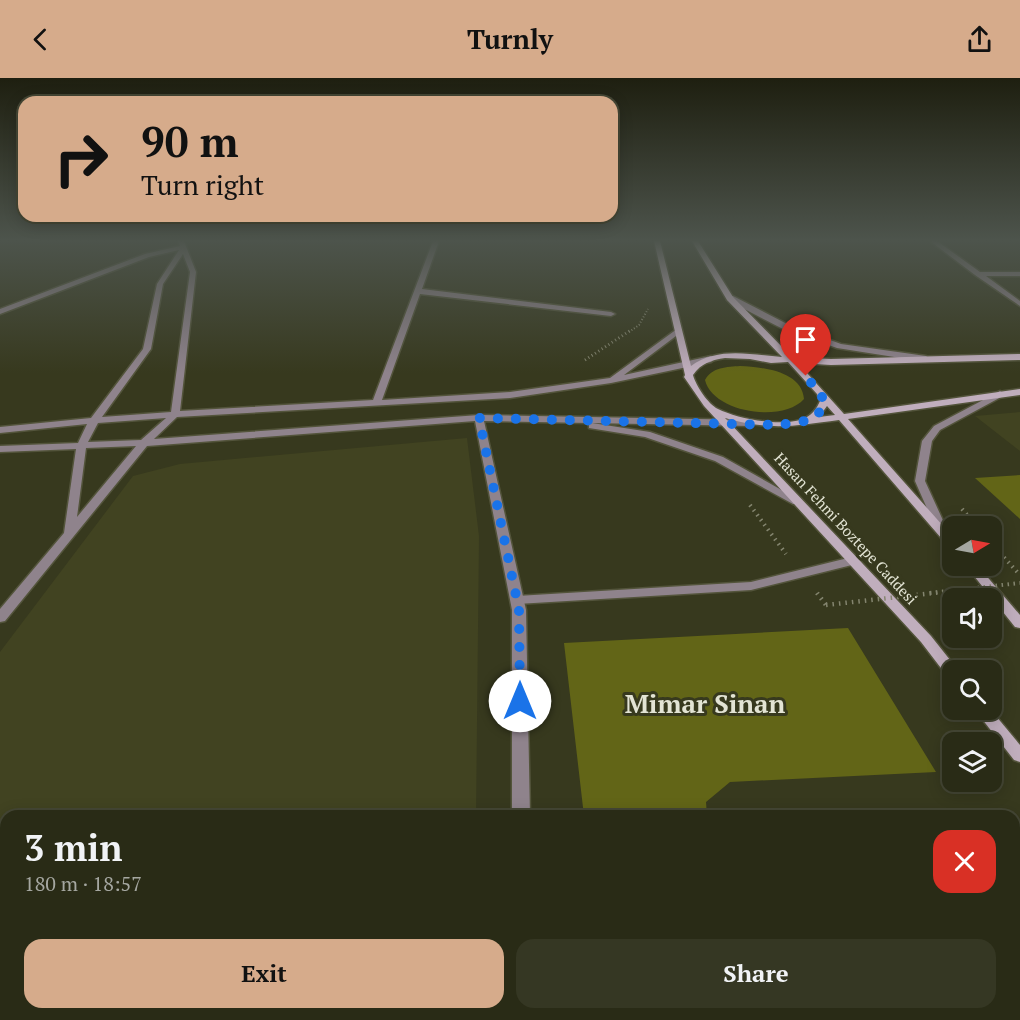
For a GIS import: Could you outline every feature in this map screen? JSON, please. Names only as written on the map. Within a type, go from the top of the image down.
[{"type":"main road","name":"Hasan Fehmi Boztepe Caddesi","points":[[667,285],[687,371],[712,410],[926,639],[943,660]]},
{"type":"main road","points":[[722,285],[730,298],[806,376],[942,530]]},
{"type":"main road","points":[[711,358],[745,356],[789,360],[942,361],[1020,357]]},
{"type":"main road","points":[[764,358],[796,369],[806,376]]},
{"type":"main road","points":[[797,423],[814,418],[823,410],[825,401],[819,391]]},
{"type":"main road","points":[[712,410],[730,418],[752,423],[797,423],[1020,392]]},
{"type":"main road","points":[[980,576],[1020,624]]},
{"type":"main road","points":[[990,720],[1020,756]]},
{"type":"street","points":[[0,312],[70,285]]},
{"type":"street","points":[[68,533],[81,446],[93,421],[147,349],[160,285]]},
{"type":"street","points":[[0,618],[144,443],[175,414],[191,285]]},
{"type":"street","points":[[377,401],[419,285]]},
{"type":"street","points":[[993,285],[1020,304]]},
{"type":"street","points":[[417,291],[611,314]]},
{"type":"street","points":[[730,298],[786,327],[840,346],[942,361]]},
{"type":"street","points":[[611,380],[677,331]]},
{"type":"street","points":[[0,430],[175,414],[510,395],[687,371],[711,358]]},
{"type":"street","points":[[940,527],[920,481],[927,441],[937,428],[1000,394]]},
{"type":"street","points":[[0,449],[144,443],[479,418],[752,423]]},
{"type":"street","points":[[479,418],[517,600],[521,810]]},
{"type":"street","points":[[531,418],[647,434],[719,459],[797,502]]},
{"type":"street","points":[[517,600],[751,586],[852,561]]},
{"type":"path","points":[[578,364],[639,325],[651,306]]},
{"type":"path","points":[[955,501],[968,516]]},
{"type":"path","points":[[1002,555],[1020,575]]},
{"type":"path","points":[[826,605],[1020,583]]},
{"type":"shaded area","points":[[740,366],[780,372],[796,382],[802,390],[804,399],[781,411],[750,411],[734,407],[711,391],[705,380],[716,370]]},
{"type":"shaded area","points":[[1020,412],[1020,451],[975,416]]},
{"type":"shaded area","points":[[467,438],[479,536],[476,810],[0,810],[0,652],[133,476],[180,464]]},
{"type":"shaded area","points":[[1020,475],[1020,519],[975,478]]},
{"type":"shaded area","points":[[848,628],[936,772],[730,782],[706,802],[707,810],[583,810],[564,643]]},
{"type":"district","name":"Mimar Sinan","points":[[705,703]]},
{"type":"route","points":[[520,701],[519,610],[479,418],[776,425],[797,423],[814,418],[823,410],[825,401],[806,376]]}]
